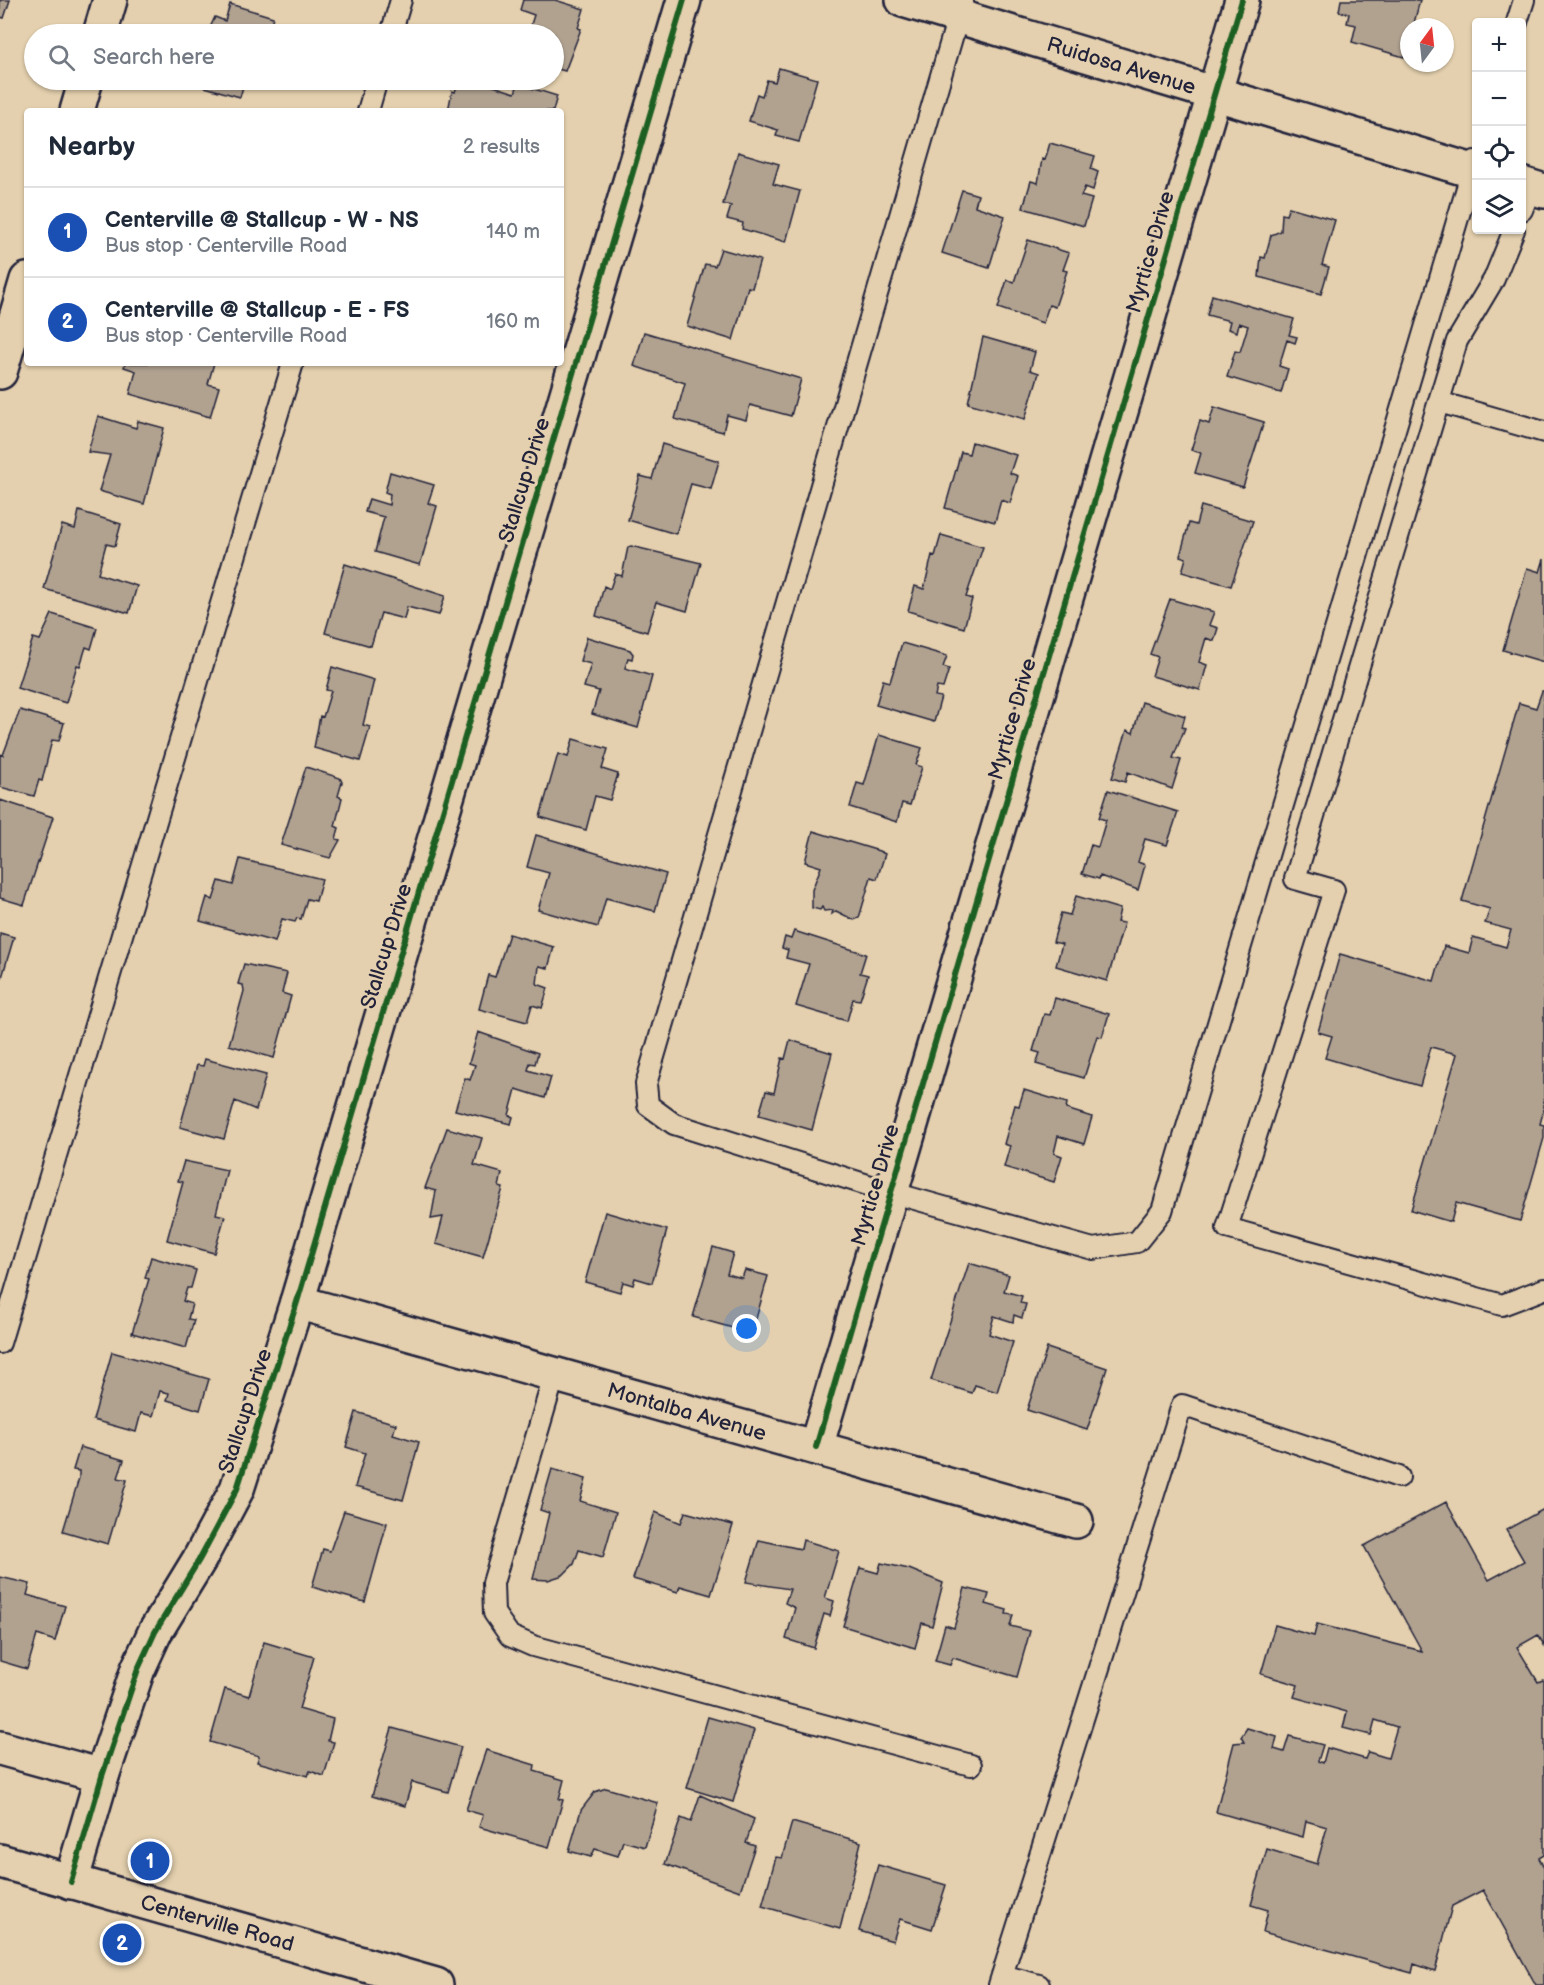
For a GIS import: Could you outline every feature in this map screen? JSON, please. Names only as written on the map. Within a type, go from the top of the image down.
[{"type":"street","points":[[103,24],[110,0]]},
{"type":"street","name":"Stallcup Drive","points":[[71,1882],[102,1776],[138,1669],[155,1632],[199,1560],[237,1489],[297,1302],[684,0]]},
{"type":"street","name":"Ruidosa Avenue","points":[[903,0],[961,8],[1214,94],[1472,165]]},
{"type":"street","name":"Myrtice Drive","points":[[816,1447],[1242,0]]},
{"type":"street","points":[[78,108],[83,90]]},
{"type":"street","points":[[0,372],[24,290]]},
{"type":"street","name":"Montalba Avenue","points":[[297,1302],[1076,1521]]},
{"type":"street","points":[[0,1748],[102,1776]]},
{"type":"street","name":"Centerville Road","points":[[0,1862],[436,1985]]},
{"type":"lane","points":[[394,24],[401,0]]},
{"type":"lane","points":[[1518,18],[1524,0]]},
{"type":"lane","points":[[961,8],[646,1084],[648,1105],[674,1124],[890,1192],[1093,1249],[1137,1242],[1162,1211],[1472,176]]},
{"type":"lane","points":[[369,108],[374,90]]},
{"type":"lane","points":[[1512,234],[1494,279],[1457,341],[1295,879],[1334,890],[1227,1228],[1502,1305],[1544,1289]]},
{"type":"lane","points":[[0,1343],[292,366]]},
{"type":"lane","points":[[1439,402],[1544,432]]},
{"type":"lane","points":[[555,1373],[493,1583],[494,1613],[510,1636],[533,1646],[971,1765]]},
{"type":"lane","points":[[1039,1985],[1000,1980],[1182,1405],[1398,1477]]},
{"type":"building","points":[[0,0],[10,0],[4,18],[0,17]]},
{"type":"building","points":[[523,0],[555,0],[584,9],[578,28],[581,29],[565,71],[564,24],[531,24],[534,15],[520,10]]},
{"type":"building","points":[[1341,0],[1420,0],[1415,18],[1400,18],[1400,56],[1352,42],[1356,25],[1347,23],[1349,14],[1339,11]]},
{"type":"building","points":[[230,4],[273,17],[271,24],[212,24],[215,17],[225,21]]},
{"type":"building","points":[[779,68],[817,79],[799,142],[776,136],[778,130],[749,121],[757,94],[762,96],[767,80],[775,82]]},
{"type":"building","points":[[215,90],[242,90],[240,97]]},
{"type":"building","points":[[456,90],[506,90],[515,93],[516,90],[538,90],[557,96],[554,108],[449,108],[452,91]]},
{"type":"building","points":[[1050,143],[1095,156],[1091,169],[1098,172],[1093,190],[1085,187],[1081,196],[1092,199],[1084,226],[1023,208],[1031,181],[1038,183],[1042,159],[1045,160]]},
{"type":"building","points":[[738,152],[779,164],[773,184],[800,191],[786,242],[742,229],[743,223],[727,219],[731,206],[723,204]]},
{"type":"building","points":[[962,190],[978,195],[975,206],[1005,216],[989,268],[942,253]]},
{"type":"building","points":[[1289,207],[1335,220],[1322,265],[1329,267],[1321,294],[1259,277],[1261,257],[1265,258],[1271,235],[1281,231],[1282,214],[1286,215]]},
{"type":"building","points":[[1028,240],[1069,253],[1063,270],[1067,271],[1055,307],[1049,305],[1043,323],[998,308],[1007,280],[1014,282]]},
{"type":"building","points":[[721,249],[760,260],[752,288],[748,287],[733,340],[687,326],[705,264],[715,266]]},
{"type":"building","points":[[1212,295],[1294,319],[1289,335],[1297,337],[1295,343],[1287,340],[1279,366],[1288,369],[1281,393],[1227,377],[1235,351],[1240,352],[1248,326],[1239,323],[1237,332],[1228,329],[1230,321],[1207,315]]},
{"type":"building","points":[[644,332],[801,379],[791,416],[750,405],[746,420],[727,415],[723,432],[675,419],[685,383],[634,366]]},
{"type":"building","points":[[983,337],[1035,352],[1030,370],[1039,373],[1025,419],[968,403]]},
{"type":"building","points":[[213,366],[208,384],[219,387],[210,417],[130,394],[136,371],[124,367]]},
{"type":"building","points":[[1214,407],[1264,422],[1243,487],[1195,473],[1201,453],[1191,450],[1200,421],[1209,424]]},
{"type":"building","points":[[98,416],[136,428],[138,421],[164,428],[144,504],[99,491],[110,455],[88,452]]},
{"type":"building","points":[[972,442],[1016,455],[1010,473],[1018,476],[1010,503],[1001,500],[995,522],[945,508],[961,452],[969,454]]},
{"type":"building","points":[[662,444],[719,461],[711,489],[691,484],[676,534],[628,520],[640,476],[652,479]]},
{"type":"building","points":[[390,472],[434,485],[428,503],[437,506],[420,565],[375,552],[384,517],[365,512],[369,499],[389,505],[390,494],[385,492]]},
{"type":"building","points":[[1201,506],[1253,521],[1231,586],[1182,572],[1186,558],[1180,556],[1189,523],[1196,525]]},
{"type":"building","points":[[79,511],[121,524],[115,546],[106,544],[98,574],[137,586],[129,613],[44,589],[62,525],[75,529]]},
{"type":"building","points":[[941,535],[983,547],[966,597],[972,599],[964,628],[908,611],[915,586],[924,589],[932,555],[935,556]]},
{"type":"building","points":[[628,547],[701,563],[687,611],[656,602],[647,632],[596,616],[604,586],[610,589],[615,574],[622,576]]},
{"type":"building","points":[[1544,559],[1544,662],[1503,650],[1527,568],[1540,572]]},
{"type":"building","points":[[345,564],[445,596],[439,615],[407,607],[404,619],[381,613],[371,646],[325,633]]},
{"type":"building","points":[[1170,599],[1214,612],[1209,625],[1218,628],[1214,641],[1206,638],[1199,662],[1207,665],[1200,690],[1152,676],[1158,657],[1150,654]]},
{"type":"building","points":[[52,614],[97,628],[91,649],[86,647],[80,666],[77,665],[66,703],[17,688],[33,638],[40,640]]},
{"type":"building","points":[[587,637],[630,650],[633,654],[632,659],[628,658],[625,668],[652,676],[638,728],[592,714],[599,691],[584,687],[591,664],[580,661]]},
{"type":"building","points":[[902,643],[947,656],[943,667],[949,669],[943,688],[937,687],[935,696],[941,697],[934,722],[876,705],[883,680],[890,682]]},
{"type":"building","points":[[332,667],[374,680],[363,725],[370,727],[360,761],[314,748],[320,716],[323,717],[331,691],[326,690]]},
{"type":"building","points":[[1542,691],[1544,691],[1544,1109],[1540,1124],[1544,1125],[1544,1138],[1520,1221],[1456,1203],[1451,1222],[1411,1210],[1457,1054],[1431,1047],[1420,1086],[1325,1058],[1332,1036],[1318,1032],[1340,954],[1434,981],[1444,946],[1469,953],[1473,937],[1506,947],[1511,930],[1485,923],[1490,909],[1462,901],[1519,703],[1536,708]]},
{"type":"building","points":[[1142,702],[1185,716],[1182,727],[1185,728],[1173,758],[1181,760],[1172,789],[1128,772],[1125,782],[1112,778],[1127,730],[1133,733]]},
{"type":"building","points":[[20,710],[64,723],[59,741],[52,740],[42,781],[39,780],[34,796],[0,787],[0,754],[3,755]]},
{"type":"building","points":[[879,735],[922,748],[916,765],[922,767],[910,805],[902,803],[897,822],[850,807],[857,783],[864,785]]},
{"type":"building","points":[[573,739],[608,749],[602,769],[618,774],[610,800],[595,796],[586,830],[540,817],[558,754],[568,757]]},
{"type":"building","points":[[306,767],[340,778],[342,782],[338,796],[342,798],[335,826],[339,828],[336,839],[340,840],[330,858],[281,845]]},
{"type":"building","points":[[1108,790],[1178,812],[1167,845],[1145,839],[1138,862],[1145,865],[1138,890],[1100,876],[1099,879],[1082,874],[1091,845],[1098,847],[1106,820],[1099,818]]},
{"type":"building","points":[[0,800],[53,817],[24,905],[0,898]]},
{"type":"building","points":[[813,831],[885,854],[877,879],[871,877],[859,918],[854,920],[836,911],[832,914],[833,910],[824,911],[822,907],[820,910],[812,908],[812,890],[821,867],[805,862]]},
{"type":"building","points":[[536,835],[666,874],[655,911],[606,898],[598,927],[538,910],[549,873],[527,867]]},
{"type":"building","points":[[240,859],[322,879],[316,901],[307,899],[301,919],[297,918],[295,922],[282,919],[275,942],[200,921],[207,897],[213,900],[219,881],[233,885]]},
{"type":"building","points":[[1076,896],[1120,909],[1117,922],[1124,923],[1107,981],[1056,966],[1062,944],[1053,942],[1061,913],[1070,915]]},
{"type":"building","points":[[794,931],[866,954],[860,973],[868,975],[860,1000],[853,999],[847,1021],[796,1006],[809,964],[786,958],[788,950],[782,948],[785,937],[791,939]]},
{"type":"building","points":[[0,933],[14,937],[0,984]]},
{"type":"building","points":[[509,934],[554,947],[548,968],[539,966],[537,984],[548,988],[542,1008],[532,1005],[527,1022],[479,1009],[488,975],[495,977]]},
{"type":"building","points":[[244,964],[287,973],[282,993],[291,996],[274,1058],[229,1045],[244,991],[243,985],[238,984]]},
{"type":"building","points":[[1055,998],[1109,1014],[1102,1037],[1097,1036],[1084,1078],[1036,1064],[1040,1053],[1033,1051],[1044,1014],[1050,1015]]},
{"type":"building","points":[[478,1032],[538,1053],[535,1064],[530,1063],[528,1070],[551,1077],[545,1098],[516,1089],[509,1115],[513,1117],[511,1124],[455,1110],[465,1078],[470,1080],[475,1065],[469,1063]]},
{"type":"building","points":[[790,1040],[832,1053],[812,1130],[759,1115],[766,1091],[774,1093],[782,1058],[785,1059]]},
{"type":"building","points":[[205,1059],[266,1075],[256,1110],[235,1101],[224,1139],[180,1127],[197,1065],[203,1066]]},
{"type":"building","points":[[1024,1090],[1067,1103],[1066,1109],[1092,1117],[1084,1144],[1058,1136],[1054,1153],[1062,1156],[1054,1182],[1004,1167],[1010,1146],[1004,1144],[1015,1105],[1019,1106]]},
{"type":"building","points":[[447,1128],[482,1138],[474,1165],[502,1173],[499,1187],[503,1188],[483,1257],[436,1244],[443,1217],[431,1219],[436,1191],[425,1188]]},
{"type":"building","points":[[184,1161],[227,1170],[216,1214],[225,1216],[214,1253],[167,1240],[183,1182],[178,1181]]},
{"type":"building","points":[[605,1212],[667,1230],[652,1283],[635,1278],[633,1285],[623,1282],[620,1292],[585,1282]]},
{"type":"building","points":[[713,1247],[733,1253],[727,1274],[742,1278],[745,1270],[768,1276],[754,1326],[736,1320],[733,1328],[693,1317]]},
{"type":"building","points":[[151,1257],[196,1270],[191,1288],[187,1288],[183,1301],[192,1304],[188,1319],[194,1320],[186,1348],[132,1333],[149,1279],[145,1278]]},
{"type":"building","points":[[969,1263],[1009,1275],[1004,1291],[1022,1296],[1020,1303],[1026,1304],[1022,1318],[1014,1315],[1013,1322],[994,1316],[989,1334],[1013,1342],[997,1392],[975,1385],[972,1393],[931,1380]]},
{"type":"building","points":[[1047,1348],[1107,1368],[1087,1430],[1027,1410]]},
{"type":"building","points":[[112,1352],[209,1379],[200,1410],[167,1400],[169,1393],[160,1391],[153,1416],[141,1413],[136,1432],[93,1420]]},
{"type":"building","points":[[356,1412],[396,1424],[393,1434],[419,1442],[403,1500],[355,1487],[365,1453],[346,1447]]},
{"type":"building","points":[[80,1447],[124,1460],[118,1478],[127,1480],[108,1544],[63,1531],[79,1478],[79,1471],[73,1470]]},
{"type":"building","points":[[552,1469],[586,1479],[580,1501],[616,1512],[603,1557],[579,1550],[574,1564],[563,1575],[548,1580],[533,1579],[549,1513],[540,1510]]},
{"type":"building","points":[[1446,1502],[1489,1580],[1524,1561],[1506,1530],[1544,1509],[1544,1645],[1538,1635],[1517,1647],[1538,1682],[1544,1681],[1544,1855],[1539,1858],[1544,1868],[1544,1985],[1536,1985],[1483,1890],[1452,1906],[1435,1971],[1414,1964],[1412,1973],[1263,1932],[1268,1910],[1251,1905],[1267,1849],[1317,1864],[1327,1827],[1306,1821],[1303,1837],[1216,1812],[1234,1743],[1244,1742],[1241,1737],[1247,1728],[1277,1737],[1274,1749],[1284,1752],[1289,1736],[1323,1745],[1318,1761],[1323,1763],[1327,1748],[1365,1759],[1368,1752],[1388,1758],[1397,1727],[1375,1720],[1371,1735],[1343,1728],[1347,1712],[1294,1697],[1298,1685],[1261,1674],[1275,1625],[1314,1636],[1317,1624],[1422,1651],[1364,1546]]},
{"type":"building","points":[[344,1511],[387,1523],[365,1602],[312,1587],[323,1549],[330,1551]]},
{"type":"building","points":[[655,1512],[681,1523],[685,1512],[733,1525],[711,1595],[680,1586],[678,1592],[633,1579]]},
{"type":"building","points":[[759,1540],[801,1549],[803,1540],[839,1551],[825,1598],[834,1601],[830,1616],[824,1614],[814,1648],[786,1639],[795,1608],[785,1603],[790,1589],[746,1582]]},
{"type":"building","points":[[881,1563],[909,1569],[943,1583],[932,1626],[922,1623],[915,1648],[843,1626],[860,1568],[878,1573]]},
{"type":"building","points":[[0,1577],[30,1584],[27,1595],[65,1606],[55,1641],[37,1635],[27,1669],[0,1661]]},
{"type":"building","points":[[965,1588],[989,1594],[986,1604],[1007,1610],[1006,1614],[1013,1615],[1010,1626],[1030,1631],[1017,1677],[953,1658],[950,1665],[935,1661],[945,1625],[954,1628]]},
{"type":"building","points":[[264,1642],[314,1657],[299,1709],[333,1719],[328,1741],[334,1742],[324,1776],[310,1771],[308,1776],[257,1762],[259,1756],[210,1742],[225,1689],[249,1696]]},
{"type":"building","points":[[708,1717],[754,1730],[733,1802],[687,1788]]},
{"type":"building","points":[[392,1728],[461,1747],[448,1792],[412,1782],[405,1806],[372,1796]]},
{"type":"building","points":[[486,1750],[535,1765],[534,1771],[564,1780],[559,1799],[563,1800],[549,1847],[479,1827],[483,1815],[466,1810]]},
{"type":"building","points":[[606,1788],[658,1803],[645,1847],[623,1841],[618,1856],[595,1849],[591,1857],[569,1851],[581,1810],[595,1792]]},
{"type":"building","points":[[700,1795],[754,1819],[746,1843],[755,1846],[740,1891],[665,1864],[681,1818],[691,1822]]},
{"type":"building","points":[[792,1822],[861,1842],[840,1929],[762,1906],[776,1857],[782,1858]]},
{"type":"building","points":[[878,1865],[946,1885],[932,1929],[900,1919],[893,1941],[859,1931]]},
{"type":"cycle path","points":[[71,1882],[102,1776],[138,1669],[155,1632],[199,1560],[237,1489],[297,1302],[684,0]]},
{"type":"cycle path","points":[[816,1447],[1242,0]]},
{"type":"place","name":"Centerville @ Stallcup - W - NS","points":[[150,1861]]},
{"type":"place","name":"Centerville @ Stallcup - E - FS","points":[[122,1943]]}]
